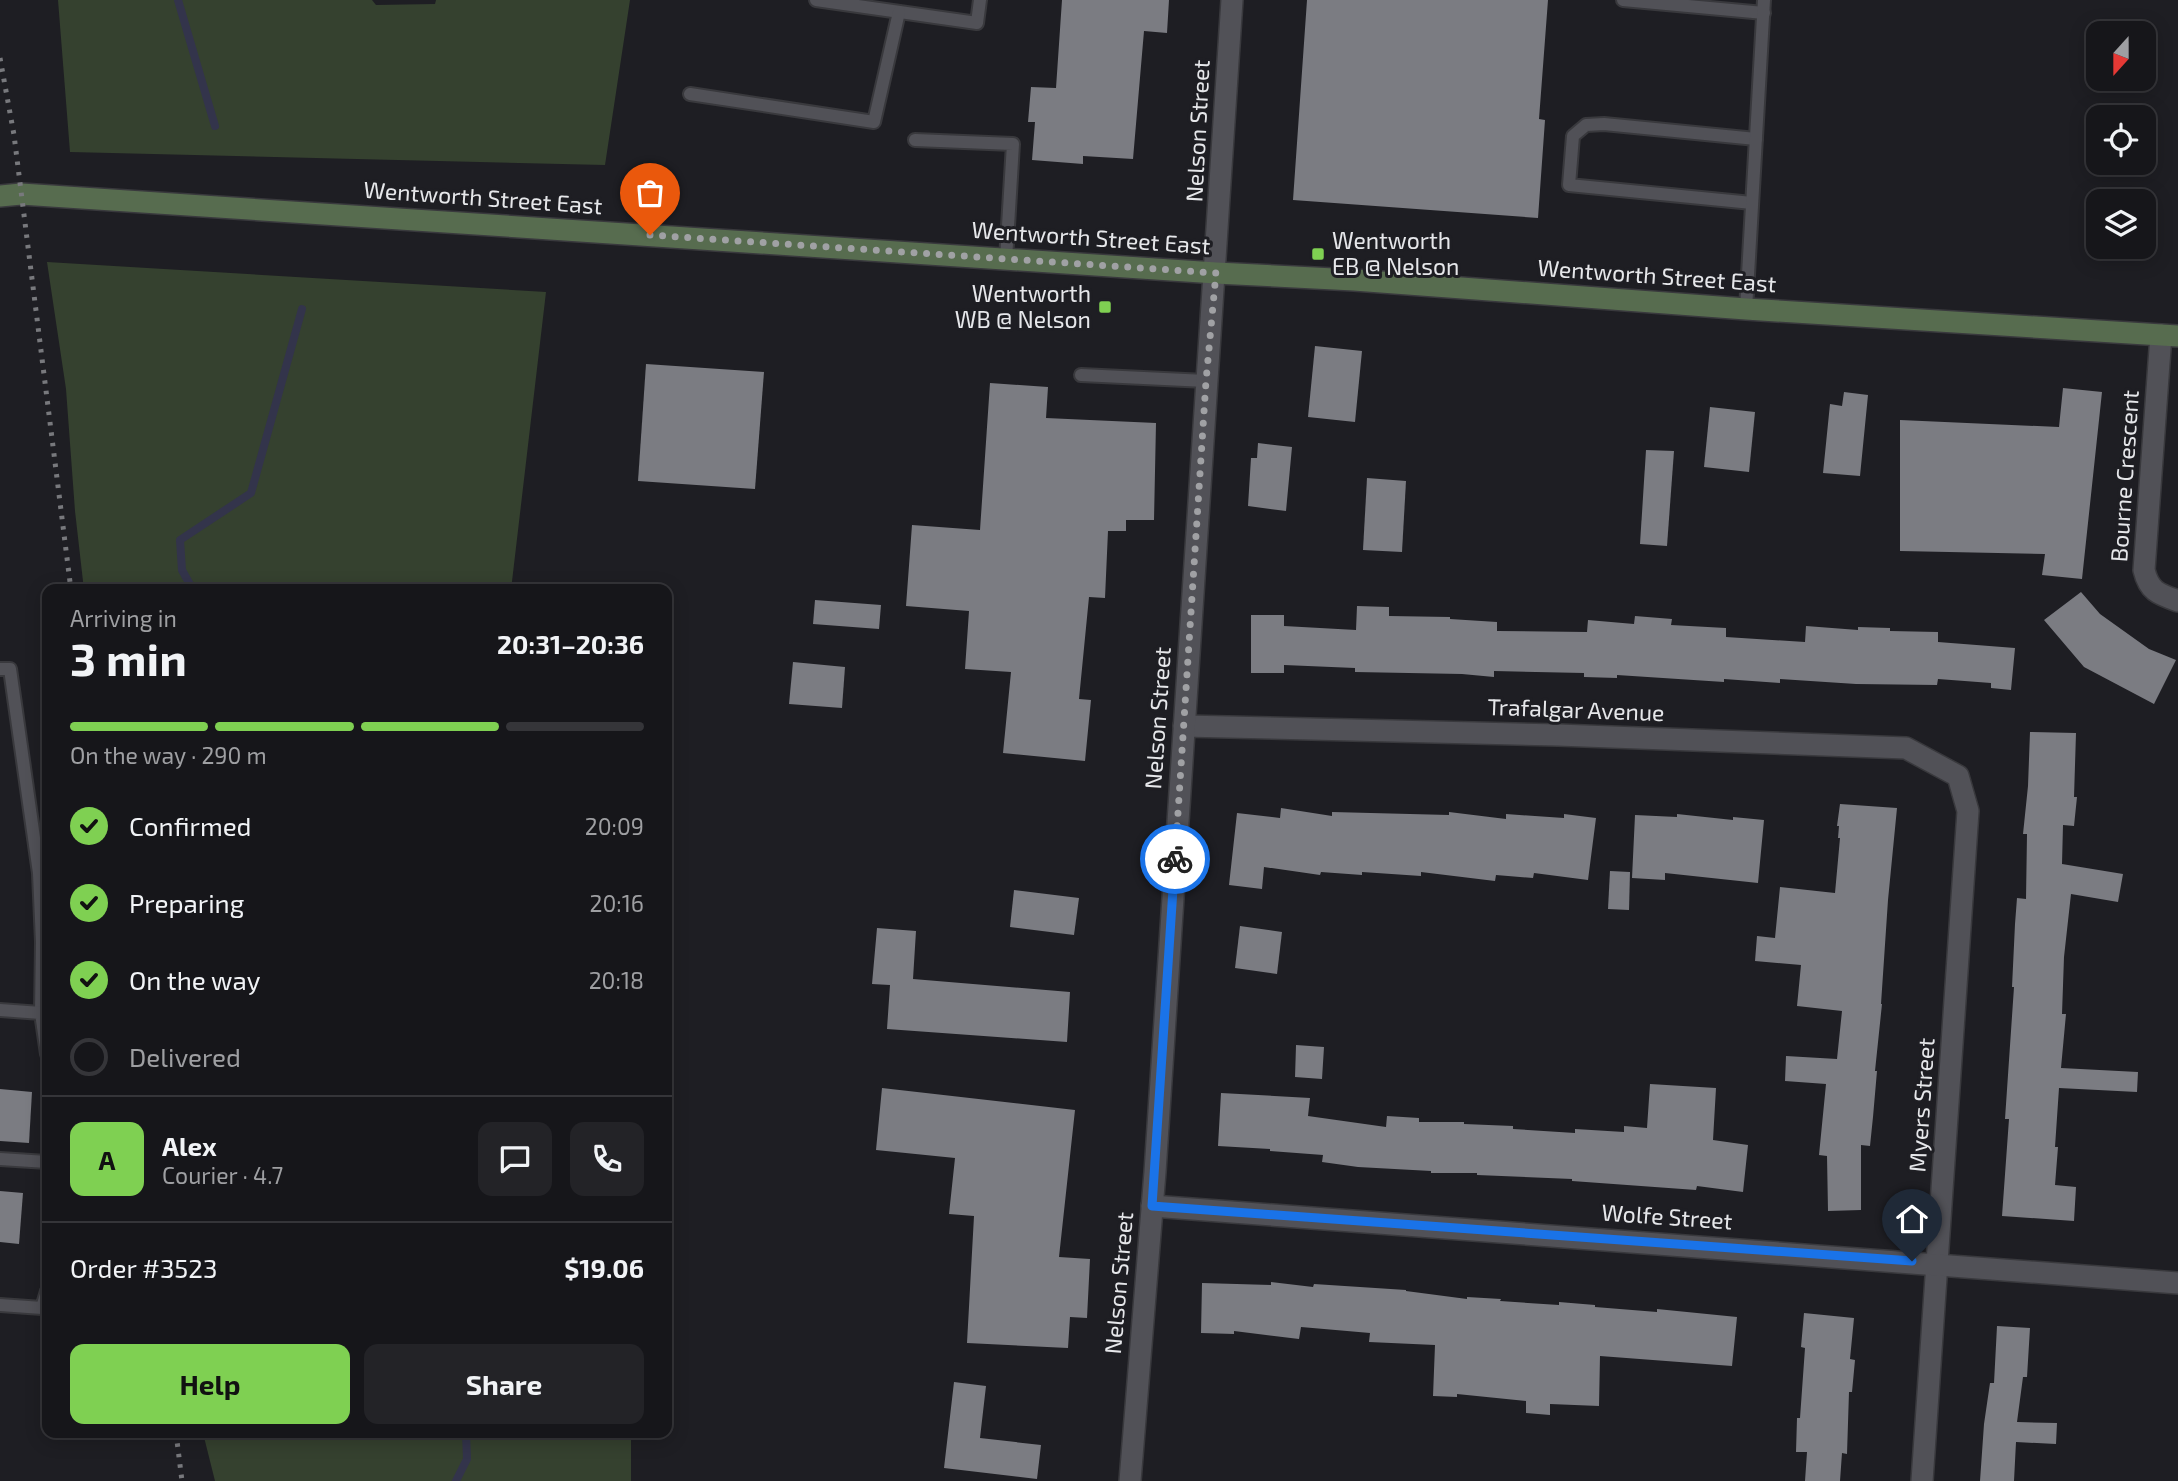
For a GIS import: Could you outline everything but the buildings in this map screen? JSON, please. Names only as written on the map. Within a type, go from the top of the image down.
[{"type":"main road","name":"Wentworth Street East","points":[[0,196],[21,194],[2169,335]]},
{"type":"street","name":"Nelson Street","points":[[1130,1481],[1152,1206],[1206,381],[1216,273],[1232,0]]},
{"type":"street","name":"Bourne Crescent","points":[[2169,335],[2144,570],[2147,583],[2159,595],[2178,601]]},
{"type":"street","name":"Trafalgar Avenue","points":[[1184,726],[1558,734],[1906,748],[1958,776]]},
{"type":"street","name":"Myers Street","points":[[1922,1481],[1968,811],[1958,776]]},
{"type":"street","name":"Wolfe Street","points":[[1152,1206],[2178,1283]]},
{"type":"lane","points":[[816,0],[977,23],[980,0]]},
{"type":"lane","points":[[1623,0],[1764,6],[1746,309]]},
{"type":"lane","points":[[690,94],[874,122],[899,12]]},
{"type":"lane","points":[[1752,203],[1569,186],[1573,136],[1586,125],[1604,124],[1756,139]]},
{"type":"lane","points":[[915,140],[1013,144],[1006,259]]},
{"type":"lane","points":[[1081,375],[1206,381]]},
{"type":"lane","points":[[0,669],[10,669],[36,849],[42,942],[42,1020]]},
{"type":"lane","points":[[0,1010],[41,1013]]},
{"type":"lane","points":[[0,1159],[42,1162]]},
{"type":"lane","points":[[0,1305],[41,1308],[42,1305]]},
{"type":"green space","points":[[58,0],[372,0],[376,5],[435,4],[436,0],[630,0],[605,165],[70,152]]},
{"type":"green space","points":[[47,262],[546,292],[512,584],[83,584],[66,389]]},
{"type":"green space","points":[[204,1438],[631,1438],[631,1481],[215,1481]]},
{"type":"waterway","points":[[178,0],[215,126]]},
{"type":"waterway","points":[[190,584],[182,570],[180,540],[251,493],[302,309]]},
{"type":"waterway","points":[[456,1481],[467,1459],[466,1438]]},
{"type":"railway","points":[[0,58],[14,135],[70,584]]},
{"type":"railway","points":[[177,1438],[182,1481]]},
{"type":"way so far","points":[[650,235],[1216,273],[1206,381],[1175,859]]},
{"type":"place","name":"Wentworth EB @ Nelson","points":[[1318,254]]},
{"type":"place","name":"Wentworth WB @ Nelson","points":[[1105,307]]},
{"type":"route","points":[[1175,859],[1152,1206],[1912,1261]]}]
